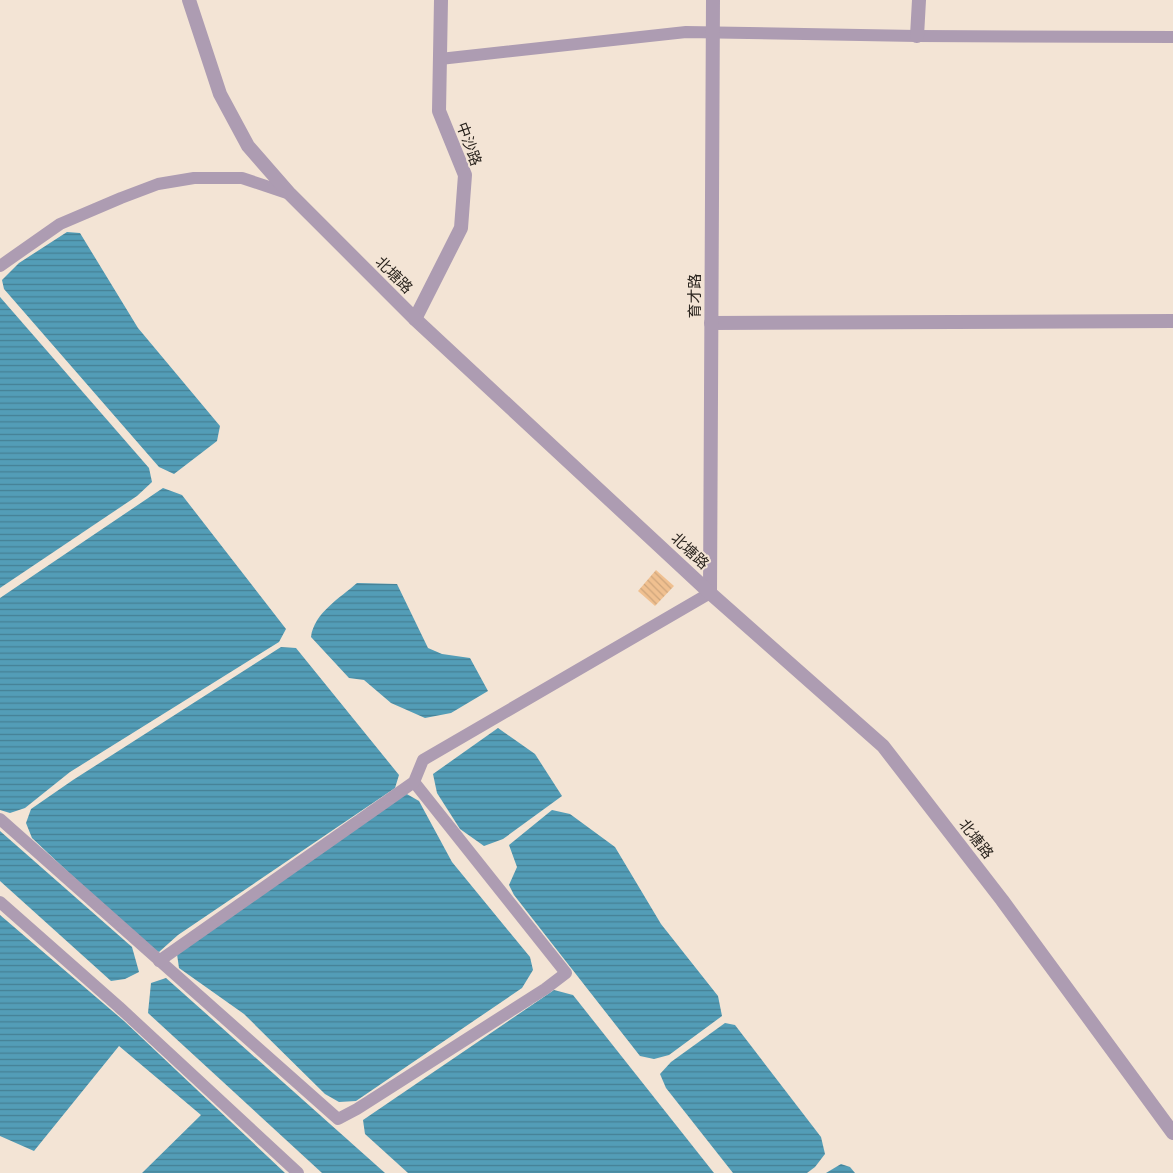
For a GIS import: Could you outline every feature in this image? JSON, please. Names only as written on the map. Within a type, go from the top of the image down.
[{"type":"street","name":"北塘路","points":[[189,0],[220,94],[248,146],[290,194],[415,319],[710,592],[883,746],[1002,900],[1173,1133]]},
{"type":"street","name":"中沙路","points":[[415,319],[461,228],[465,175],[439,111],[441,0]]},
{"type":"street","name":"育才路","points":[[710,592],[713,0]]},
{"type":"street","points":[[917,36],[918,0]]},
{"type":"street","points":[[711,323],[1173,321]]},
{"type":"lane","points":[[440,59],[686,32],[917,36],[1173,37]]},
{"type":"lane","points":[[0,266],[60,224],[158,184],[194,178],[242,178],[290,194]]},
{"type":"lane","points":[[159,961],[414,782],[423,760],[710,592]]},
{"type":"lane","points":[[0,819],[338,1119],[357,1109],[545,989],[566,973],[414,782]]},
{"type":"lane","points":[[0,902],[119,1007],[298,1173]]},
{"type":"water","points":[[67,232],[80,233],[138,328],[220,426],[217,441],[174,474],[159,467],[4,289],[2,280],[19,263]]},
{"type":"water","points":[[0,297],[149,468],[152,482],[137,496],[0,588]]},
{"type":"water","points":[[163,488],[182,495],[286,629],[279,642],[70,772],[25,808],[10,813],[0,810],[0,598]]},
{"type":"water","points":[[357,583],[397,584],[428,648],[442,654],[470,658],[488,691],[451,713],[425,718],[391,703],[364,680],[349,678],[311,637],[313,628],[322,613]]},
{"type":"water","points":[[281,647],[296,648],[399,775],[395,788],[178,935],[159,952],[147,946],[32,838],[26,823],[31,809]]},
{"type":"water","points":[[498,728],[535,754],[562,796],[503,839],[484,846],[460,829],[437,793],[433,774]]},
{"type":"water","points":[[405,793],[419,801],[452,862],[530,957],[533,970],[522,988],[356,1101],[339,1102],[325,1094],[244,1014],[179,968],[177,954]]},
{"type":"water","points":[[552,810],[570,814],[615,847],[661,924],[718,996],[722,1016],[669,1055],[654,1059],[640,1056],[514,895],[509,885],[517,867],[509,845]]},
{"type":"water","points":[[0,831],[132,947],[139,972],[125,979],[111,981],[0,881]]},
{"type":"water","points":[[0,915],[124,1021],[285,1173],[142,1173],[201,1115],[119,1046],[34,1151],[0,1136]]},
{"type":"water","points":[[166,978],[385,1173],[322,1173],[148,1013],[151,983]]},
{"type":"water","points":[[554,990],[573,995],[714,1173],[408,1173],[365,1134],[363,1120]]},
{"type":"water","points":[[725,1023],[735,1025],[821,1137],[825,1154],[815,1167],[807,1173],[733,1173],[666,1088],[660,1074],[671,1062]]},
{"type":"water","points":[[841,1164],[850,1167],[855,1173],[826,1173]]},
{"type":"building","points":[[656,570],[674,586],[655,606],[638,591]]}]
